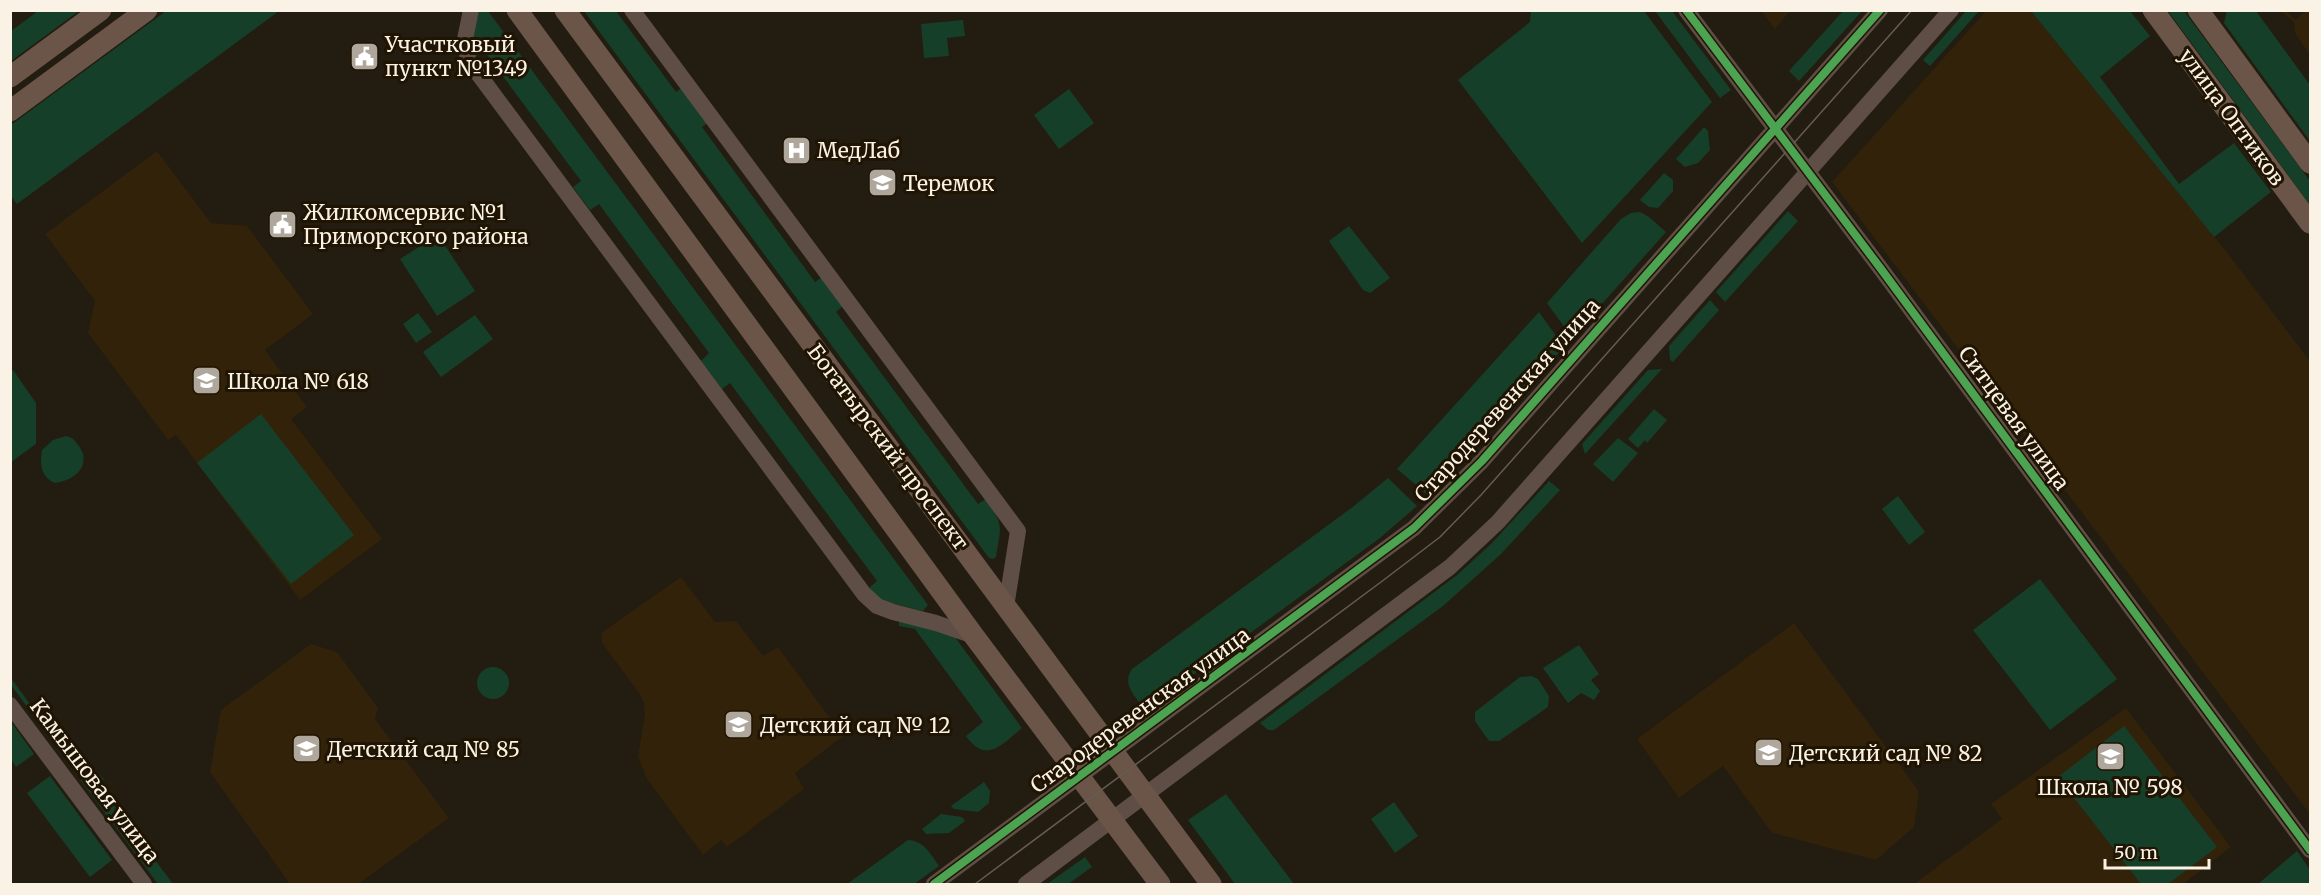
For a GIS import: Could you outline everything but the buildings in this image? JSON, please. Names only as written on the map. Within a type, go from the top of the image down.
[{"type":"main road","points":[[10,77],[101,10]]},
{"type":"main road","points":[[10,111],[147,10]]},
{"type":"main road","name":"Богатырский проспект","points":[[517,10],[974,636],[1160,885]]},
{"type":"main road","name":"Богатырский проспект","points":[[565,10],[1211,885]]},
{"type":"main road","name":"улица Оптиков","points":[[2153,10],[2310,223]]},
{"type":"main road","name":"улица Оптиков","points":[[2198,10],[2310,163]]},
{"type":"street","points":[[471,10],[465,39],[468,60],[864,594],[877,606],[974,636]]},
{"type":"street","points":[[632,10],[1018,531],[1006,607]]},
{"type":"street","name":"Ситцевая улица","points":[[1686,10],[2310,850]]},
{"type":"street","name":"Стародеревенская улица","points":[[934,885],[1414,528],[1482,461],[1880,10]]},
{"type":"street","points":[[1026,885],[1450,567],[1498,522],[1951,10]]},
{"type":"street","name":"Камышовая улица","points":[[10,705],[144,885]]},
{"type":"shaded area","points":[[1761,11],[1790,11],[1775,29]]},
{"type":"shaded area","points":[[1986,11],[2031,11],[2229,255],[2310,361],[2310,814],[1832,182]]},
{"type":"shaded area","points":[[2281,11],[2285,11],[2296,20],[2304,11],[2310,11],[2310,55],[2295,33],[2294,22]]},
{"type":"shaded area","name":"Школа № 618","points":[[157,151],[211,223],[247,226],[313,314],[265,350],[307,407],[291,419],[382,539],[300,600],[176,435],[168,440],[88,333],[95,301],[45,234]]},
{"type":"shaded area","name":"Детский сад № 12","points":[[681,577],[715,622],[736,621],[763,656],[778,647],[843,736],[795,773],[804,789],[727,847],[721,840],[703,855],[647,779],[638,756],[645,714],[644,703],[602,643],[601,633]]},
{"type":"shaded area","name":"Детский сад № 82","points":[[1794,623],[1919,791],[1914,827],[1876,860],[1772,833],[1723,766],[1679,798],[1637,739]]},
{"type":"shaded area","name":"Детский сад № 85","points":[[311,644],[337,652],[378,708],[375,719],[449,818],[358,884],[290,884],[210,772],[221,710]]},
{"type":"shaded area","name":"Школа № 598","points":[[2126,708],[2231,847],[2183,884],[1914,884],[2002,819],[1991,804]]},
{"type":"green space","points":[[1967,10],[1979,11],[1930,66],[1923,60]]},
{"type":"green space","points":[[2227,10],[2256,11],[2310,85],[2310,141],[2224,23]]},
{"type":"green space","points":[[38,11],[79,11],[11,61],[11,31]]},
{"type":"green space","points":[[166,11],[279,11],[17,204],[11,196],[11,125]]},
{"type":"green space","points":[[479,11],[488,11],[928,605],[923,611],[882,601],[869,591],[877,581],[730,383],[722,389],[701,361],[709,353],[599,204],[590,210],[573,187],[581,181],[484,51],[475,57],[470,46]]},
{"type":"green space","points":[[584,11],[616,11],[676,92],[683,87],[709,122],[702,127],[815,282],[822,277],[843,306],[836,312],[978,504],[986,499],[1000,526],[996,557],[989,558]]},
{"type":"green space","points":[[1531,11],[1644,11],[1712,102],[1582,243],[1458,80],[1530,22]]},
{"type":"green space","points":[[1655,11],[1672,11],[1731,90],[1720,98]]},
{"type":"green space","points":[[1843,11],[1862,11],[1799,81],[1789,71]]},
{"type":"green space","points":[[2031,11],[2130,11],[2150,36],[2100,77],[2179,184],[2234,143],[2271,192],[2214,237]]},
{"type":"green space","points":[[2168,11],[2184,11],[2310,181],[2310,205]]},
{"type":"green space","points":[[963,20],[965,36],[947,38],[949,56],[924,58],[921,24]]},
{"type":"green space","points":[[1069,89],[1094,123],[1059,149],[1034,115]]},
{"type":"green space","points":[[1704,127],[1708,131],[1710,150],[1698,163],[1685,167],[1676,159]]},
{"type":"green space","points":[[1664,173],[1673,180],[1673,191],[1658,208],[1649,207],[1640,200]]},
{"type":"green space","points":[[1788,211],[1798,221],[1725,302],[1716,292]]},
{"type":"green space","points":[[1640,212],[1666,232],[1575,334],[1568,332],[1547,303],[1621,219],[1631,213]]},
{"type":"green space","points":[[1349,226],[1390,278],[1370,293],[1363,290],[1329,241]]},
{"type":"green space","points":[[438,235],[475,291],[437,316],[400,259]]},
{"type":"green space","points":[[1710,300],[1719,310],[1673,362],[1670,360],[1669,346]]},
{"type":"green space","points":[[1539,312],[1559,340],[1562,349],[1429,496],[1397,469]]},
{"type":"green space","points":[[418,313],[432,332],[416,343],[403,324]]},
{"type":"green space","points":[[475,315],[493,339],[441,377],[423,352]]},
{"type":"green space","points":[[1662,369],[1585,454],[1582,444],[1648,370]]},
{"type":"green space","points":[[13,370],[36,403],[36,444],[11,462],[10,372]]},
{"type":"green space","points":[[1654,409],[1667,420],[1647,443],[1645,440],[1638,448],[1628,439]]},
{"type":"green space","points":[[261,414],[354,535],[291,584],[197,463]]},
{"type":"green space","points":[[66,436],[77,443],[84,460],[76,475],[55,483],[44,473],[41,465],[42,450],[53,440]]},
{"type":"green space","points":[[1618,438],[1638,453],[1613,482],[1593,464]]},
{"type":"green space","points":[[1388,478],[1417,506],[1380,538],[1145,710],[1129,686],[1128,680],[1132,669],[1354,506]]},
{"type":"green space","points":[[1549,481],[1560,490],[1501,554],[1443,606],[1274,730],[1268,730],[1260,723],[1457,575],[1491,544]]},
{"type":"green space","points":[[1898,496],[1925,532],[1909,545],[1882,509]]},
{"type":"green space","points":[[2040,579],[2117,679],[2050,730],[1973,630]]},
{"type":"green space","points":[[899,620],[954,636],[1022,728],[994,749],[981,749],[974,745],[966,736],[983,722],[915,629],[899,626]]},
{"type":"green space","points":[[1579,645],[1599,674],[1591,680],[1600,691],[1594,700],[1581,693],[1568,703],[1543,668]]},
{"type":"green space","points":[[493,667],[504,672],[509,683],[504,694],[493,699],[482,694],[477,683],[482,672]]},
{"type":"green space","points":[[1531,676],[1538,679],[1549,696],[1548,707],[1499,741],[1489,741],[1475,721],[1475,712],[1520,677]]},
{"type":"green space","points":[[11,678],[45,725],[56,727],[71,747],[62,754],[11,685]]},
{"type":"green space","points":[[11,722],[34,754],[16,767],[11,759]]},
{"type":"green space","points":[[2124,726],[2217,847],[2168,884],[2141,884],[2058,777]]},
{"type":"green space","points":[[92,767],[104,779],[98,784],[173,884],[158,884],[81,781],[82,775]]},
{"type":"green space","points":[[50,776],[112,860],[90,877],[27,793]]},
{"type":"green space","points":[[984,782],[990,791],[989,803],[978,812],[954,809],[951,806]]},
{"type":"green space","points":[[1226,794],[1294,884],[1235,884],[1188,820]]},
{"type":"green space","points":[[1394,802],[1418,836],[1395,853],[1371,819]]},
{"type":"green space","points":[[941,814],[962,817],[965,821],[949,833],[926,834],[922,829]]},
{"type":"green space","points":[[908,840],[922,845],[939,866],[914,884],[847,884]]},
{"type":"green space","points":[[2297,851],[2310,870],[2310,884],[2258,884]]},
{"type":"green space","points":[[1085,857],[1092,867],[1068,884],[1047,884]]},
{"type":"tram line","points":[[975,884],[1440,537],[1481,495],[1912,10]]},
{"type":"cycle path","points":[[1686,10],[1881,269],[2310,850]]},
{"type":"cycle path","points":[[934,884],[1414,528],[1482,461],[1880,10]]},
{"type":"place","name":"Участковый пункт №1349","points":[[364,56]]},
{"type":"place","name":"МедЛаб","points":[[796,150]]},
{"type":"place","name":"Теремок","points":[[882,183]]},
{"type":"place","name":"Жилкомсервис №1 Приморского района","points":[[282,224]]},
{"type":"place","name":"Школа № 618","points":[[206,381]]},
{"type":"place","name":"Детский сад № 12","points":[[739,725]]},
{"type":"place","name":"Детский сад № 85","points":[[306,749]]},
{"type":"place","name":"Детский сад № 82","points":[[1768,753]]},
{"type":"place","name":"Школа № 598","points":[[2110,756]]}]
